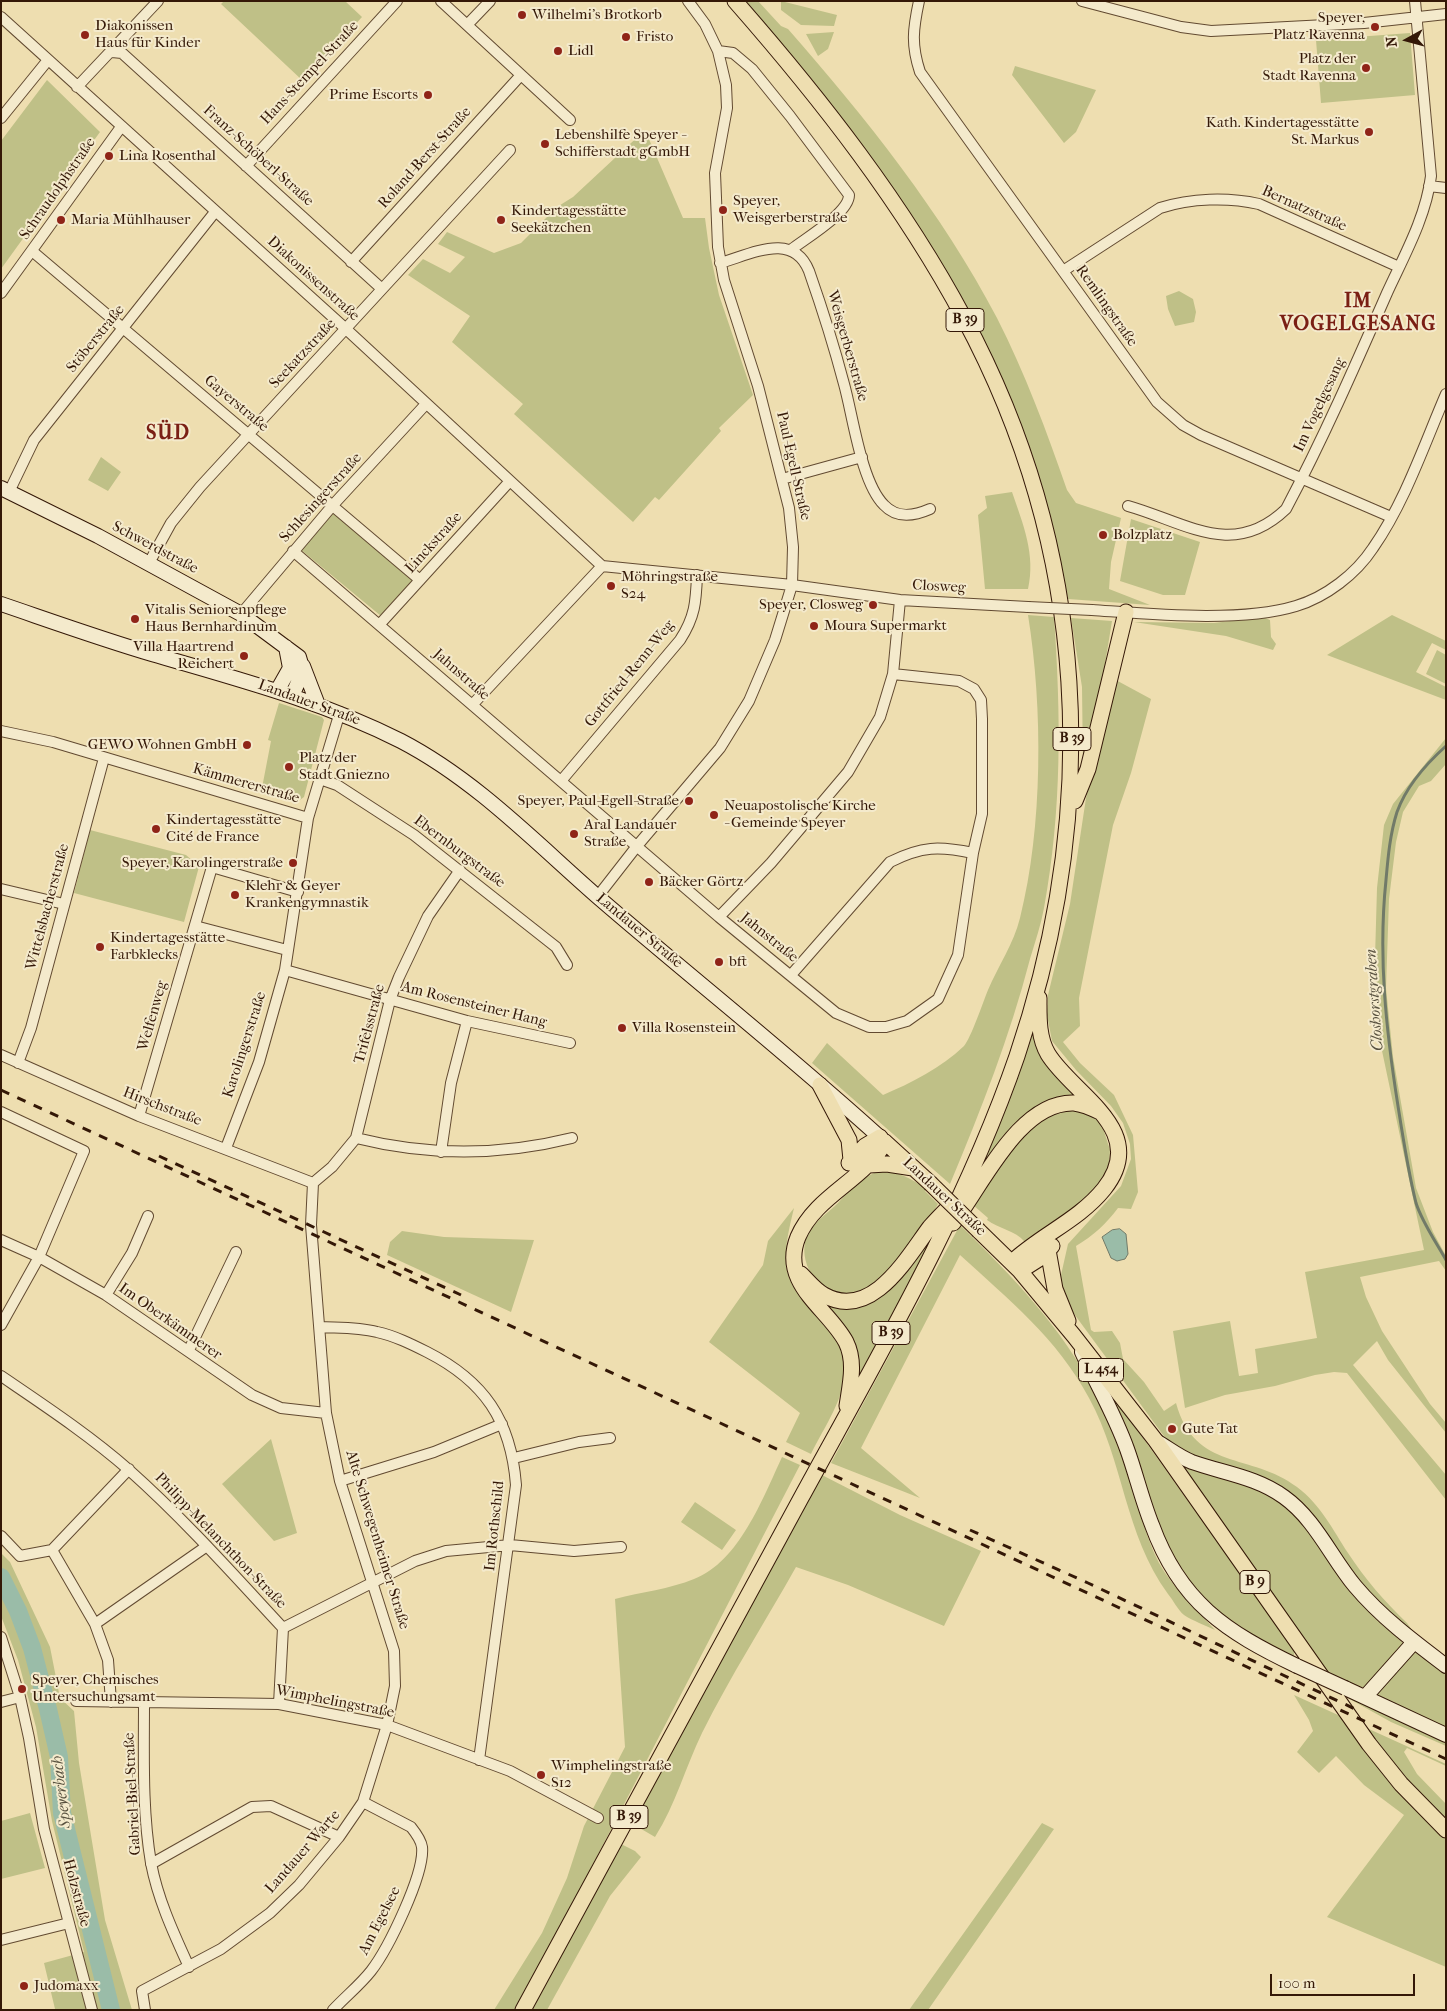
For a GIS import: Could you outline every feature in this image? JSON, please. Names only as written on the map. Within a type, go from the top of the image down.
[{"type":"main road","name":"B 39","points":[[523,2010],[843,1422],[937,1242],[958,1196],[1004,1090],[1039,984],[1058,898],[1069,814],[1072,766],[1071,693],[1063,616],[1044,520],[1006,408],[966,321],[934,265],[883,187],[836,124],[736,1]]},
{"type":"main road","name":"Schwerdstraße","points":[[5,490],[149,563],[241,614],[299,657],[318,705]]},
{"type":"main road","name":"Landauer Straße","points":[[1,604],[148,653],[277,691],[340,712],[404,743],[472,787],[820,1085],[930,1183],[1016,1266],[1074,1336],[1156,1441]]},
{"type":"main road","points":[[1069,814],[1088,769],[1126,612]]},
{"type":"main road","points":[[277,691],[290,668],[291,662],[286,647]]},
{"type":"main road","points":[[292,696],[303,666]]},
{"type":"main road","points":[[1016,1266],[1028,1247],[1072,1219],[1104,1190],[1116,1169],[1118,1150],[1109,1122],[1089,1097],[1055,1064],[1047,1052],[1041,1035],[1039,984]]},
{"type":"main road","points":[[820,1085],[849,1140],[851,1160]]},
{"type":"main road","points":[[937,1242],[970,1202],[1003,1150],[1029,1122],[1050,1108],[1064,1104],[1085,1106],[1101,1113]]},
{"type":"main road","points":[[838,1188],[851,1160],[866,1146],[882,1139]]},
{"type":"main road","points":[[843,1422],[852,1373],[849,1353],[839,1332],[805,1292],[797,1270],[795,1250],[799,1235],[814,1214],[838,1188],[870,1165],[882,1139]]},
{"type":"main road","points":[[870,1165],[887,1164],[915,1169]]},
{"type":"main road","points":[[797,1270],[817,1290],[835,1299],[854,1299],[874,1292],[901,1268],[930,1227],[958,1196]]},
{"type":"main road","points":[[1016,1266],[1042,1257],[1072,1219]]},
{"type":"main road","points":[[1048,1250],[1055,1289],[1074,1336],[1111,1408],[1127,1448],[1151,1525],[1179,1579],[1222,1625],[1255,1646],[1446,1735]]},
{"type":"main road","points":[[1156,1441],[1192,1462],[1253,1480],[1284,1497],[1308,1520],[1354,1585],[1377,1610],[1414,1642],[1446,1666]]},
{"type":"main road","name":"B 9","points":[[1156,1441],[1370,1744],[1401,1784],[1446,1830]]},
{"type":"main road","points":[[1365,1697],[1414,1642]]},
{"type":"street","points":[[78,87],[158,1]]},
{"type":"street","name":"Hans-Stempel-Straße","points":[[246,166],[396,1]]},
{"type":"street","points":[[441,1],[570,120]]},
{"type":"street","points":[[467,25],[490,1]]},
{"type":"street","name":"Paul-Egell-Straße","points":[[598,896],[636,846],[720,748],[749,701],[775,640],[792,585],[792,527],[782,479],[758,386],[720,263],[715,214],[715,173],[727,108],[726,85],[718,51],[705,24],[688,1]]},
{"type":"street","name":"Remlingstraße","points":[[919,1],[912,32],[915,56],[920,72],[1152,396],[1182,425],[1391,517]]},
{"type":"street","points":[[1082,1],[1181,27],[1211,31],[1364,24],[1446,14]]},
{"type":"street","name":"Im Vogelgesang","points":[[1128,506],[1196,531],[1220,536],[1250,532],[1273,522],[1286,509],[1302,479],[1399,268],[1430,186],[1431,176],[1418,17],[1415,1]]},
{"type":"street","name":"Diakonissenstraße","points":[[1,17],[346,329],[602,566]]},
{"type":"street","points":[[718,51],[733,53],[752,69],[845,188],[848,201],[842,211],[792,249],[774,249],[720,263]]},
{"type":"street","name":"Franz-Schöberl-Straße","points":[[112,52],[122,53],[382,289]]},
{"type":"street","points":[[3,112],[48,60]]},
{"type":"street","name":"Roland-Berst-Straße","points":[[351,262],[521,75]]},
{"type":"street","name":"Schraudolphstraße","points":[[1,293],[121,127]]},
{"type":"street","name":"Seekatzstraße","points":[[149,563],[171,524],[188,502],[510,150]]},
{"type":"street","points":[[1430,186],[1446,188]]},
{"type":"street","name":"Bernatzstraße","points":[[1063,271],[1160,208],[1176,203],[1236,199],[1259,204],[1399,268]]},
{"type":"street","name":"Stöberstraße","points":[[5,490],[34,440],[216,212]]},
{"type":"street","name":"Weisgerberstraße","points":[[792,249],[803,258],[813,283],[842,374],[871,486],[877,497],[888,509],[900,514],[911,515],[930,509]]},
{"type":"street","name":"Gayerstraße","points":[[32,251],[420,580]]},
{"type":"street","name":"Closweg","points":[[602,566],[792,585],[900,600],[1126,612],[1221,614],[1275,610],[1296,606],[1338,584],[1361,563],[1391,517],[1446,394]]},
{"type":"street","name":"Schlesingerstraße","points":[[241,614],[333,505],[426,404]]},
{"type":"street","points":[[782,479],[862,457]]},
{"type":"street","name":"Linckstraße","points":[[380,624],[510,481]]},
{"type":"street","name":"Jahnstraße","points":[[293,551],[719,917],[836,1013],[869,1027],[886,1027],[906,1021],[938,999],[958,954],[973,853],[982,814],[981,700],[974,689],[958,681],[893,674]]},
{"type":"street","points":[[473,704],[602,566]]},
{"type":"street","name":"Gottfried-Renn-Weg","points":[[561,781],[680,640],[691,622],[696,600],[697,575]]},
{"type":"street","points":[[719,917],[771,863],[848,772],[880,717],[893,674],[900,600]]},
{"type":"street","name":"Karolingerstraße","points":[[226,1148],[259,1062],[285,970],[308,818],[340,712]]},
{"type":"street","name":"Kämmererstraße","points":[[1,731],[53,742],[308,818]]},
{"type":"street","name":"Wittelsbacherstraße","points":[[18,1063],[31,1028],[104,758]]},
{"type":"street","name":"Ebernburgstraße","points":[[320,779],[336,785],[414,835],[556,947],[567,964]]},
{"type":"street","points":[[791,975],[890,862],[911,851],[945,847],[973,853]]},
{"type":"street","name":"Welfenweg","points":[[139,1116],[212,867],[298,892]]},
{"type":"street","name":"Trifelsstraße","points":[[313,1183],[332,1167],[356,1138],[390,1000],[428,916],[460,870]]},
{"type":"street","points":[[1,889],[64,904]]},
{"type":"street","points":[[195,926],[287,950]]},
{"type":"street","name":"Am Rosensteiner Hang","points":[[285,970],[467,1021],[570,1043]]},
{"type":"street","points":[[441,1152],[452,1083],[467,1021]]},
{"type":"street","name":"Hirschstraße","points":[[1,1055],[139,1116],[313,1183]]},
{"type":"street","points":[[1,1112],[84,1151],[38,1257],[1,1325]]},
{"type":"street","points":[[356,1138],[393,1147],[441,1152],[502,1150],[572,1138]]},
{"type":"street","name":"Alte Schwegenheimer Straße","points":[[313,1183],[311,1225],[326,1413],[340,1480],[371,1582],[388,1627],[394,1652],[395,1686],[387,1725]]},
{"type":"street","points":[[106,1295],[132,1253],[148,1216]]},
{"type":"street","name":"Im Oberkämmerer","points":[[1,1240],[38,1257],[106,1295],[189,1350],[228,1380],[266,1402],[281,1408],[326,1413]]},
{"type":"street","points":[[189,1350],[236,1252]]},
{"type":"street","name":"Im Rothschild","points":[[320,1327],[354,1328],[394,1337],[453,1365],[478,1388],[502,1424],[514,1458],[516,1485],[510,1545],[479,1760]]},
{"type":"street","name":"Philipp-Melanchthon-Straße","points":[[1,1376],[78,1428],[128,1470],[183,1520],[283,1628],[279,1704]]},
{"type":"street","points":[[340,1480],[434,1452],[502,1424]]},
{"type":"street","points":[[514,1458],[579,1442],[610,1438]]},
{"type":"street","points":[[1,1536],[20,1556],[52,1550],[128,1470]]},
{"type":"street","points":[[283,1628],[371,1582],[415,1562],[446,1551],[510,1545],[574,1551],[621,1547]]},
{"type":"street","points":[[95,1624],[207,1546]]},
{"type":"street","points":[[52,1550],[95,1624],[108,1660],[112,1702]]},
{"type":"street","name":"Holzstraße","points":[[1,1637],[20,1697],[29,1738],[44,1829],[92,2010]]},
{"type":"street","points":[[1,1702],[20,1697]]},
{"type":"street","name":"Wimphelingstraße","points":[[76,1701],[279,1704],[387,1725],[510,1771],[598,1818]]},
{"type":"street","name":"Gabriel-Biel-Straße","points":[[144,1702],[146,1822],[151,1864],[160,1899],[189,1967]]},
{"type":"street","name":"Landauer Warte","points":[[145,2010],[142,1991],[221,1949],[270,1913],[299,1885],[339,1837],[364,1802],[387,1725]]},
{"type":"street","name":"Am Egelsee","points":[[333,2010],[371,1970],[409,1902],[420,1864],[422,1847],[416,1834],[410,1827],[364,1802]]},
{"type":"street","points":[[151,1864],[252,1807],[271,1806],[339,1837]]},
{"type":"street","points":[[1,1940],[69,1923]]},
{"type":"green space","points":[[224,1],[345,1],[362,17],[303,81],[221,4]]},
{"type":"green space","points":[[745,1],[758,1],[781,26],[788,29],[874,132],[952,241],[997,318],[1017,360],[1052,446],[1067,490],[1076,503],[1121,518],[1111,562],[1109,589],[1150,605],[1068,599],[1049,521],[1026,445],[997,371],[961,299]]},
{"type":"green space","points":[[781,1],[837,15],[834,26],[801,25],[781,10]]},
{"type":"green space","points":[[834,32],[828,49],[818,56],[806,34]]},
{"type":"green space","name":"Platz der Stadt Ravenna","points":[[1410,33],[1415,95],[1321,103],[1316,40]]},
{"type":"green space","points":[[1015,66],[1096,90],[1076,132],[1064,143],[1012,75]]},
{"type":"green space","points":[[47,80],[100,132],[1,269],[1,141]]},
{"type":"green space","points":[[645,130],[683,218],[705,218],[719,295],[753,395],[719,428],[721,431],[659,500],[655,497],[633,522],[514,414],[523,404],[452,342],[470,316],[408,275],[423,259],[450,273],[465,257],[438,244],[447,232],[494,253],[521,243],[557,207],[573,197]]},
{"type":"green space","points":[[1179,291],[1193,299],[1196,312],[1194,322],[1175,326],[1168,309],[1166,296]]},
{"type":"green space","points":[[101,457],[121,472],[108,491],[88,480]]},
{"type":"green space","points":[[1012,492],[1024,528],[1029,552],[1030,576],[1028,589],[985,589],[978,515],[987,508],[985,496]]},
{"type":"green space","points":[[333,510],[415,582],[381,616],[300,549]]},
{"type":"green space","points":[[1131,519],[1200,542],[1185,595],[1163,595],[1120,581]]},
{"type":"green space","points":[[1028,615],[1054,617],[1059,727],[1057,799],[1050,871],[1041,921],[1004,1045],[984,1101],[950,1184],[812,1063],[827,1043],[883,1095],[936,1068],[964,1046],[970,1036],[988,990],[1017,927],[1028,883],[1037,807],[1038,728],[1033,651]]},
{"type":"green space","points":[[1392,615],[1446,641],[1446,650],[1432,643],[1416,672],[1446,687],[1446,700],[1327,655]]},
{"type":"green space","points":[[1263,617],[1270,620],[1271,637],[1276,644],[1273,650],[1226,636],[1134,622],[1214,623]]},
{"type":"green space","points":[[1071,618],[1112,621],[1099,701],[1083,767],[1082,687]]},
{"type":"green space","points":[[1437,650],[1446,655],[1446,684],[1426,674]]},
{"type":"green space","points":[[1114,679],[1151,699],[1131,773],[1113,825],[1079,998],[1080,1026],[1063,1042],[1080,1063],[1114,1095],[1133,1135],[1138,1192],[1131,1209],[1118,1208],[1099,1229],[1076,1246],[1091,1330],[1094,1332],[1112,1331],[1120,1343],[1123,1359],[1144,1382],[1164,1411],[1176,1403],[1185,1425],[1196,1440],[1211,1451],[1226,1458],[1279,1476],[1305,1494],[1326,1518],[1368,1581],[1407,1623],[1412,1630],[1411,1633],[1376,1605],[1292,1497],[1191,1457],[1169,1443],[1069,1307],[1057,1275],[1061,1275],[1068,1244],[1121,1186],[1131,1159],[1130,1144],[1123,1123],[1111,1106],[1076,1070],[1052,1041],[1047,1015],[1048,995],[1070,904],[1086,798]]},
{"type":"green space","name":"Platz der Stadt Gniezno","points":[[279,703],[322,717],[324,720],[304,797],[297,802],[261,793],[271,741],[268,740]]},
{"type":"green space","points":[[1446,738],[1446,764],[1431,781],[1419,786],[1403,812],[1396,842],[1389,899],[1386,988],[1393,1057],[1416,1188],[1433,1232],[1446,1256],[1446,1271],[1439,1261],[1360,1277],[1366,1297],[1382,1331],[1430,1404],[1446,1423],[1446,1433],[1388,1360],[1377,1341],[1353,1365],[1446,1475],[1446,1500],[1347,1373],[1334,1372],[1315,1375],[1275,1386],[1225,1395],[1185,1408],[1173,1331],[1230,1321],[1239,1376],[1258,1373],[1255,1349],[1317,1338],[1305,1272],[1424,1250],[1381,1046],[1375,958],[1377,888],[1384,825],[1393,804]]},
{"type":"green space","points":[[90,830],[186,855],[194,862],[200,863],[184,922],[74,893]]},
{"type":"green space","points":[[1034,1020],[1083,1097],[1052,1103],[969,1193]]},
{"type":"green space","points":[[1072,1108],[1096,1118],[1102,1125],[1110,1150],[1109,1167],[1094,1190],[1077,1206],[1025,1242],[1012,1232],[987,1220],[988,1218],[973,1205],[1002,1160],[1025,1133],[1055,1113]]},
{"type":"green space","points":[[880,1171],[899,1174],[915,1182],[926,1189],[925,1191],[938,1204],[916,1237],[878,1284],[851,1295],[829,1292],[813,1277],[808,1267],[804,1246],[807,1236],[817,1222],[857,1184],[868,1176]]},
{"type":"green space","points":[[794,1208],[786,1248],[789,1276],[795,1289],[804,1301],[835,1337],[842,1350],[845,1365],[845,1377],[839,1400],[811,1454],[786,1442],[800,1413],[709,1342],[763,1265],[768,1241]]},
{"type":"green space","points":[[960,1225],[1035,1303],[1082,1369],[1115,1438],[1132,1484],[1147,1534],[1159,1563],[1178,1590],[1215,1630],[1184,1615],[1153,1571],[1133,1522],[1101,1422],[1076,1376],[1047,1338],[1031,1321],[960,1255],[861,1448],[920,1498],[831,1463]]},
{"type":"green space","points":[[402,1231],[444,1237],[534,1240],[511,1312],[387,1255],[390,1242]]},
{"type":"green space","points":[[936,1232],[856,1385],[857,1377],[812,1292],[854,1305]]},
{"type":"green space","points":[[1106,1386],[1294,1650],[1294,1656],[1249,1637],[1229,1624],[1175,1567]]},
{"type":"green space","points":[[271,1439],[297,1533],[274,1541],[222,1484]]},
{"type":"green space","points":[[782,1457],[800,1465],[537,1972],[515,2010],[494,2010],[542,1933],[567,1878],[584,1826],[625,1747],[615,1599],[675,1585],[710,1571],[737,1544],[748,1527]]},
{"type":"green space","points":[[1184,1466],[1261,1490],[1284,1503],[1314,1536],[1353,1595],[1404,1644],[1365,1687],[1354,1686],[1322,1668],[1182,1470]]},
{"type":"green space","points":[[820,1474],[900,1515],[981,1551],[944,1626],[848,1585],[796,1567],[702,1733],[675,1799],[655,1837],[631,1823]]},
{"type":"green space","points":[[695,1502],[736,1530],[722,1550],[681,1522]]},
{"type":"green space","points":[[1,1553],[10,1562],[50,1647],[60,1698],[74,1711],[79,1763],[105,1920],[132,2010],[54,2010],[44,1963],[84,1952],[52,1821],[36,1727],[18,1660],[1,1616]]},
{"type":"green space","points":[[1416,1651],[1446,1672],[1446,1729],[1377,1697],[1376,1692]]},
{"type":"green space","points":[[1294,1695],[1446,1764],[1446,1766],[1407,1748],[1404,1752],[1417,1774],[1446,1804],[1446,1823],[1420,1814],[1446,1839],[1446,1967],[1327,1917],[1404,1815],[1364,1785],[1336,1756],[1319,1773],[1297,1752],[1313,1731],[1309,1720]]},
{"type":"green space","points":[[1346,1695],[1446,1742],[1446,1746],[1391,1722],[1346,1697]]},
{"type":"green space","points":[[30,1813],[45,1868],[1,1879],[1,1821]]},
{"type":"green space","points":[[1042,1823],[1054,1829],[928,2010],[909,2010]]},
{"type":"green space","points":[[621,1844],[635,1851],[641,1857],[610,1896],[547,2010],[529,2010]]},
{"type":"shaded area","points":[[1120,1229],[1126,1234],[1128,1254],[1125,1259],[1117,1261],[1111,1258],[1102,1237],[1112,1230]]},
{"type":"waterway","name":"Closhorstgraben","points":[[1446,746],[1417,776],[1397,812],[1389,854],[1383,937],[1384,993],[1387,1021],[1408,1167],[1416,1203],[1425,1225],[1446,1260]]},
{"type":"waterway","name":"Speyerbach","points":[[1,1577],[18,1611],[32,1648],[48,1709],[59,1757],[62,1813],[111,2010]]},
{"type":"railway","points":[[1,1090],[1446,1759]]},
{"type":"railway","points":[[159,1156],[461,1295]]},
{"type":"railway","points":[[970,1530],[1088,1583],[1355,1709]]},
{"type":"place","name":"Wilhelmi’s Brotkorb","points":[[522,15]]},
{"type":"place","name":"Speyer, Platz Ravenna","points":[[1375,27]]},
{"type":"place","name":"Diakonissen Haus für Kinder","points":[[85,35]]},
{"type":"place","name":"Fristo","points":[[626,37]]},
{"type":"place","name":"Lidl","points":[[558,51]]},
{"type":"place","name":"Platz der Stadt Ravenna","points":[[1366,68]]},
{"type":"place","name":"Prime Escorts","points":[[428,95]]},
{"type":"place","name":"Kath. Kindertagesstätte St. Markus","points":[[1369,132]]},
{"type":"place","name":"Lebenshilfe Speyer - Schifferstadt gGmbH","points":[[545,144]]},
{"type":"place","name":"Lina Rosenthal","points":[[109,156]]},
{"type":"place","name":"Speyer, Weisgerberstraße","points":[[723,210]]},
{"type":"place","name":"Maria Mühlhauser","points":[[61,220]]},
{"type":"place","name":"Kindertagesstätte Seekätzchen","points":[[501,220]]},
{"type":"place","name":"Bolzplatz","points":[[1103,535]]},
{"type":"place","name":"Möhringstraße S24","points":[[611,586]]},
{"type":"place","name":"Speyer, Closweg","points":[[873,605]]},
{"type":"place","name":"Vitalis Seniorenpflege Haus Bernhardinum","points":[[135,619]]},
{"type":"place","name":"Moura Supermarkt","points":[[814,626]]},
{"type":"place","name":"Villa Haartrend Reichert","points":[[244,656]]},
{"type":"place","name":"GEWO Wohnen GmbH","points":[[247,745]]},
{"type":"place","name":"Platz der Stadt Gniezno","points":[[289,767]]},
{"type":"place","name":"Speyer, Paul-Egell-Straße","points":[[689,801]]},
{"type":"place","name":"Neuapostolische Kirche - Gemeinde Speyer","points":[[714,815]]},
{"type":"place","name":"Kindertagesstätte Cité de France","points":[[156,829]]},
{"type":"place","name":"Aral Landauer Straße","points":[[574,834]]},
{"type":"place","name":"Speyer, Karolingerstraße","points":[[293,863]]},
{"type":"place","name":"Bäcker Görtz","points":[[649,882]]},
{"type":"place","name":"Klehr & Geyer Krankengymnastik","points":[[235,895]]},
{"type":"place","name":"Kindertagesstätte Farbklecks","points":[[100,947]]},
{"type":"place","name":"bft","points":[[719,962]]},
{"type":"place","name":"Villa Rosenstein","points":[[622,1028]]},
{"type":"place","name":"Gute Tat","points":[[1172,1429]]},
{"type":"place","name":"Speyer, Chemisches Untersuchungsamt","points":[[22,1689]]},
{"type":"place","name":"Wimphelingstraße S12","points":[[541,1775]]},
{"type":"place","name":"Judomaxx","points":[[24,1986]]},
{"type":"district","name":"IM VOGELGESANG","points":[[1358,314]]},
{"type":"district","name":"SÜD","points":[[168,434]]}]
